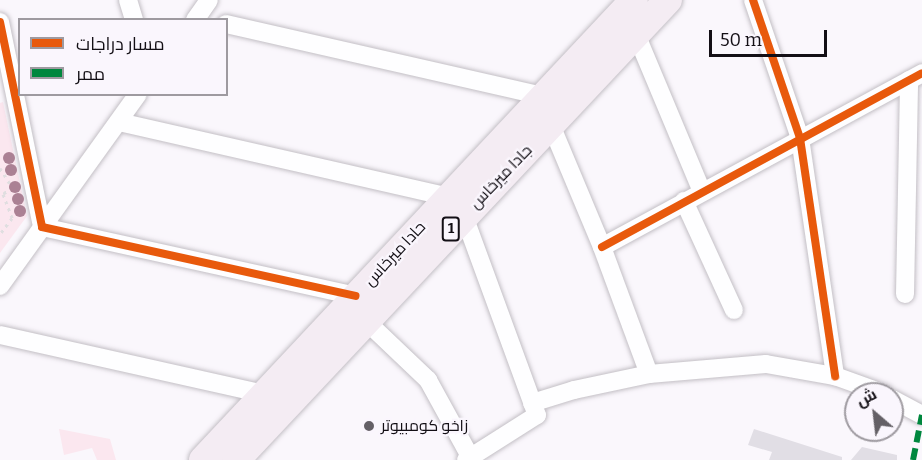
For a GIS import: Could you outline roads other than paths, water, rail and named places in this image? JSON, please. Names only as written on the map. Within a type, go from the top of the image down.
[{"type":"main road","name":"جادا ميرخاس","points":[[457,206],[551,125],[668,0]]},
{"type":"main road","name":"حادا ميرخاس","points":[[243,449],[264,394],[360,309],[457,206],[543,96],[628,1]]},
{"type":"main road","points":[[203,460],[243,449],[360,309]]},
{"type":"street","points":[[128,0],[133,18]]},
{"type":"street","points":[[200,18],[209,0]]},
{"type":"street","points":[[756,1],[800,138],[835,376]]},
{"type":"street","points":[[0,22],[7,90],[42,227]]},
{"type":"street","points":[[228,24],[543,96]]},
{"type":"street","points":[[636,34],[702,192]]},
{"type":"street","points":[[602,247],[915,77]]},
{"type":"street","points":[[905,294],[915,77]]},
{"type":"street","points":[[0,286],[137,96]]},
{"type":"street","points":[[42,227],[360,309],[428,380],[469,459],[537,415],[457,206],[119,122]]},
{"type":"street","points":[[551,125],[602,247],[649,374]]},
{"type":"street","points":[[684,201],[734,310]]},
{"type":"street","points":[[0,335],[264,394]]},
{"type":"street","points":[[532,403],[574,390],[649,374],[766,364],[835,376],[852,382]]},
{"type":"street","points":[[904,405],[922,415]]},
{"type":"place","name":"زاخو كومبيوتر","points":[[369,426]]}]
